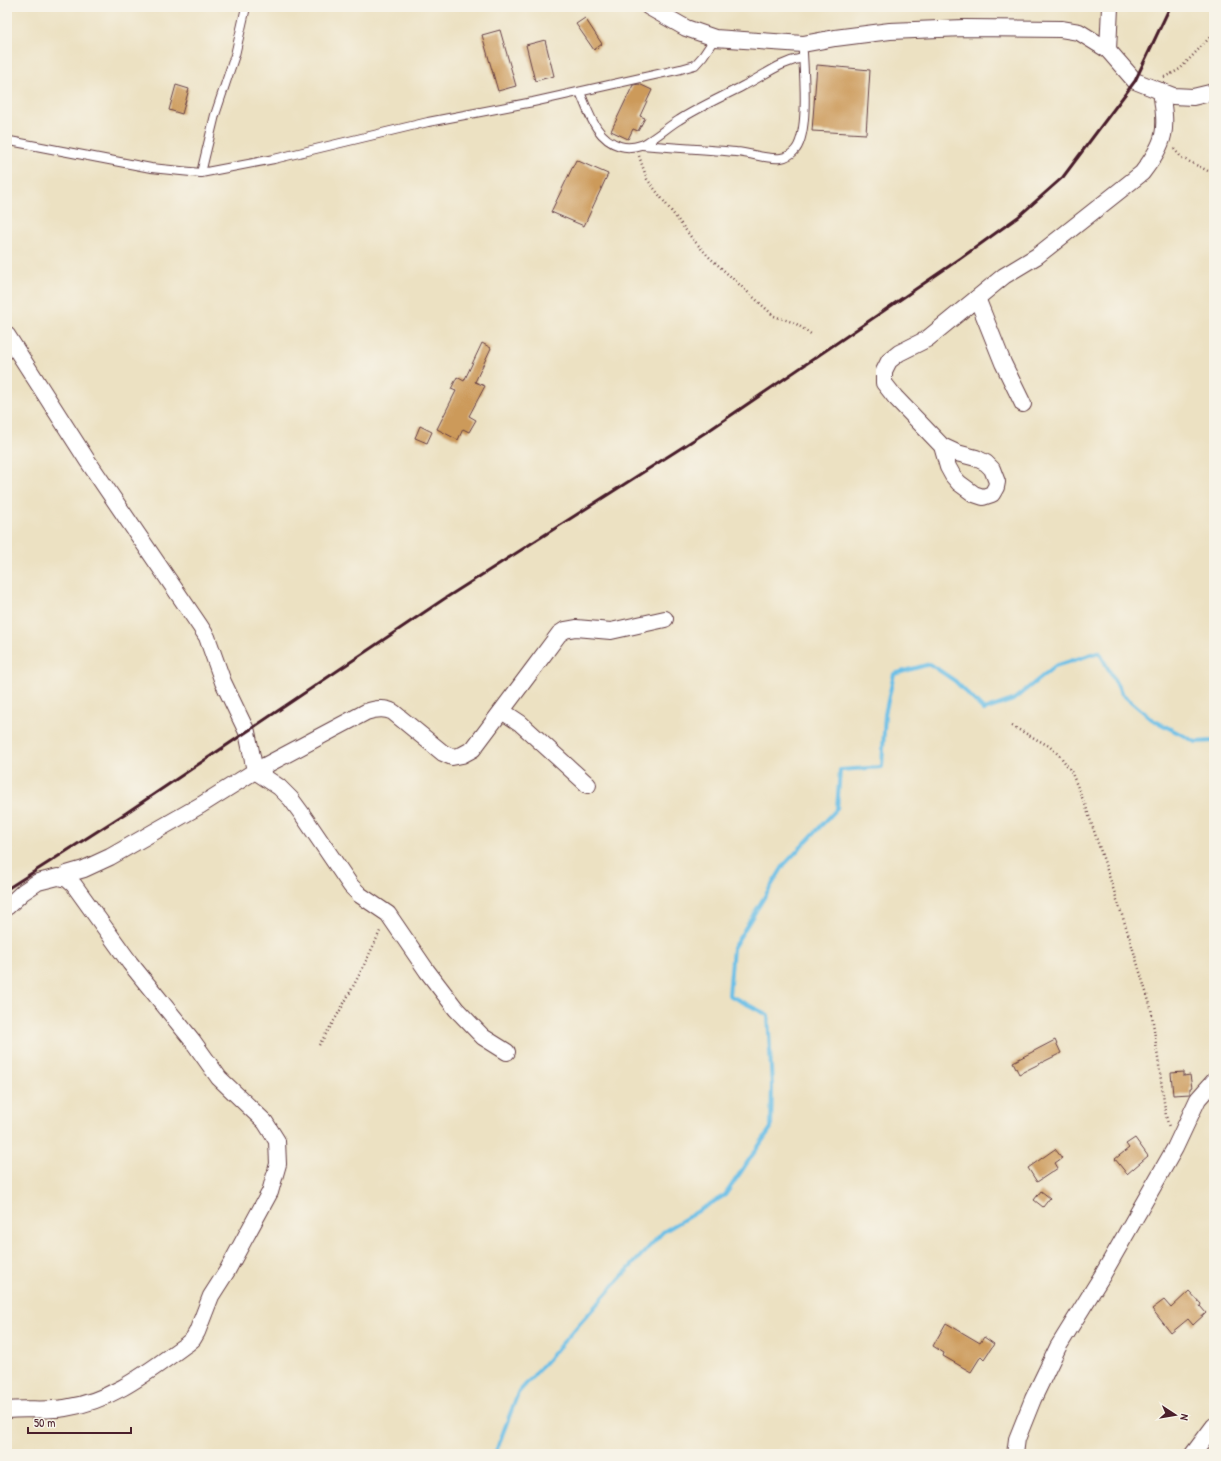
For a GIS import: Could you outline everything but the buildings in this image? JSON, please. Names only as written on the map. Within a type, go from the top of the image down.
[{"type":"street","points":[[1108,50],[1110,7]]},
{"type":"street","points":[[657,8],[686,28],[716,38],[803,51],[835,38],[890,31],[964,28],[1061,29],[1080,32],[1108,50],[1135,81],[1173,96],[1192,97],[1214,92]]},
{"type":"street","points":[[942,446],[884,383],[884,370],[889,360],[899,353],[927,339],[1004,276],[1037,256],[1142,173],[1154,157],[1164,133],[1165,121],[1161,91]]},
{"type":"street","points":[[977,298],[1003,363],[1023,404]]},
{"type":"street","points":[[7,335],[87,460],[200,626],[206,637],[223,682],[247,732],[255,771],[279,787],[291,799],[351,886],[360,895],[388,914],[426,971],[456,1009],[483,1037],[507,1052]]},
{"type":"street","points":[[63,878],[67,874],[84,869],[110,857],[159,828],[176,820],[255,771],[366,712],[379,709],[388,709],[443,753],[452,757],[462,755],[473,749],[545,652],[565,630],[576,628],[611,631],[665,619]]},
{"type":"street","points":[[502,711],[520,723],[588,785]]},
{"type":"street","points":[[7,907],[23,892],[38,882],[58,877],[67,879],[74,885],[130,963],[192,1040],[219,1078],[265,1122],[277,1141],[278,1164],[270,1192],[227,1271],[211,1296],[197,1332],[187,1344],[136,1380],[97,1401],[76,1407],[55,1410],[7,1410]]},
{"type":"street","points":[[1015,1454],[1017,1439],[1033,1399],[1058,1347],[1102,1276],[1175,1148],[1198,1099],[1214,1081]]},
{"type":"street","points":[[1193,1454],[1214,1426]]},
{"type":"lane","points":[[201,173],[215,115],[235,54],[246,7]]},
{"type":"lane","points":[[10,141],[152,168],[201,173],[274,159],[428,122],[580,92],[681,69],[695,65],[716,38]]},
{"type":"lane","points":[[580,92],[593,124],[601,134],[611,142],[620,146],[628,148],[639,146],[738,152],[773,158],[789,156],[797,148],[803,126],[803,51]]},
{"type":"lane","points":[[639,146],[690,112],[745,85],[803,51]]},
{"type":"path","points":[[1145,85],[1176,72],[1214,33]]},
{"type":"path","points":[[1164,133],[1172,147],[1182,158],[1214,174]]},
{"type":"path","points":[[639,146],[647,180],[691,237],[708,256],[774,316],[795,324],[811,334]]},
{"type":"path","points":[[1012,726],[1049,746],[1061,757],[1071,771],[1086,807],[1128,933],[1150,1008],[1166,1116],[1175,1148]]},
{"type":"path","points":[[319,1045],[349,995],[388,914]]},
{"type":"waterway","points":[[495,1454],[518,1393],[663,1232],[725,1195],[771,1128],[772,1086],[768,1015],[729,995],[733,948],[784,865],[837,809],[840,770],[882,767],[885,714],[894,674],[930,664],[955,681],[984,710],[1013,700],[1055,666],[1099,652],[1122,694],[1153,720],[1196,742],[1214,741]]},
{"type":"railway","points":[[7,889],[126,813],[444,599],[711,429],[961,258],[1018,217],[1063,177],[1135,81],[1170,7]]}]
